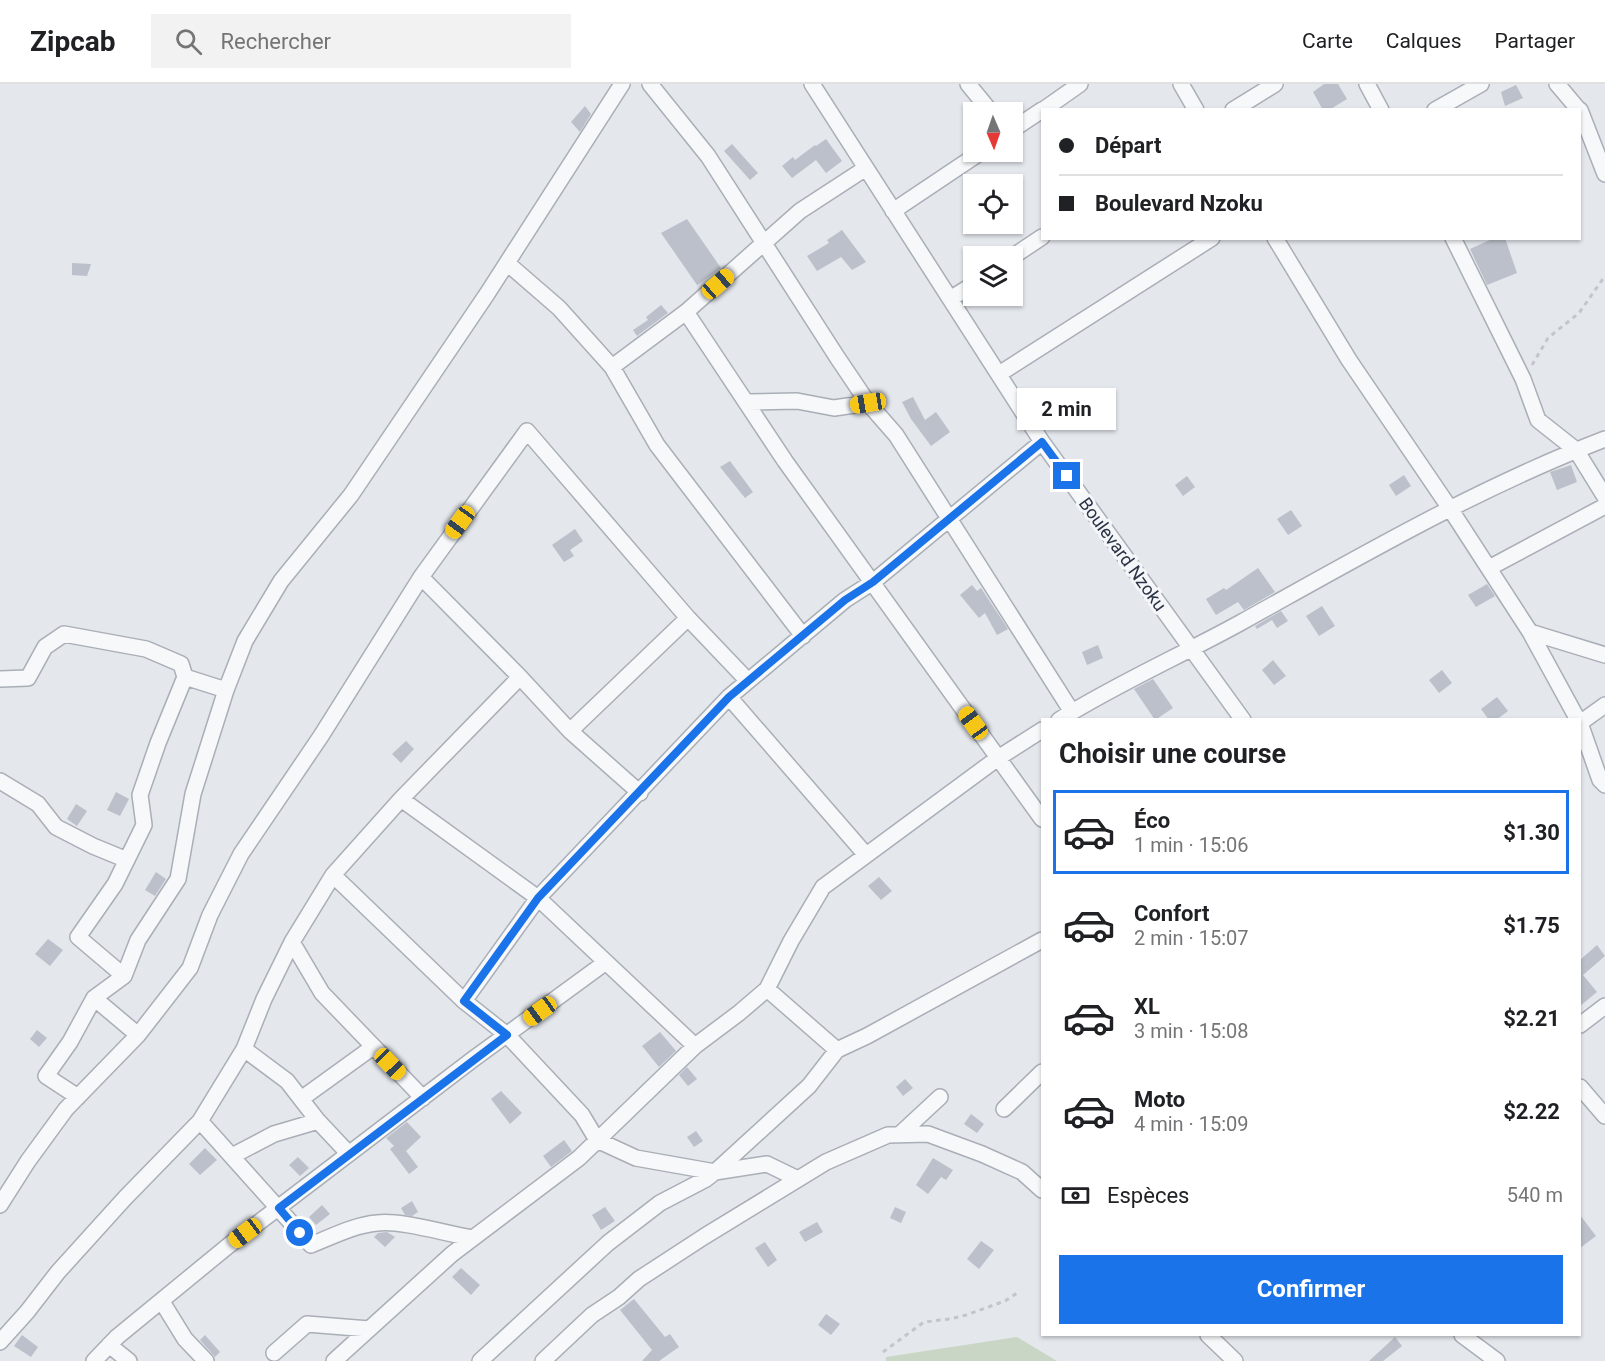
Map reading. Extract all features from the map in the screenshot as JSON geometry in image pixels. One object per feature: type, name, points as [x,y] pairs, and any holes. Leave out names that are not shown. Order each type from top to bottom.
[{"type":"street","points":[[78,1097],[46,1076],[70,1042],[94,998],[124,976],[138,940],[178,879],[193,794],[226,690],[245,641],[281,581],[351,495],[507,263],[622,84]]},
{"type":"street","points":[[650,84],[708,156],[837,357],[868,403],[896,435],[1072,712]]},
{"type":"street","name":"Boulevard Nzoku","points":[[812,84],[1042,442],[1242,718]]},
{"type":"street","points":[[968,84],[983,102]]},
{"type":"street","points":[[1046,108],[1080,84]]},
{"type":"street","points":[[1181,84],[1195,108]]},
{"type":"street","points":[[1236,108],[1275,84]]},
{"type":"street","points":[[1367,84],[1380,108]]},
{"type":"street","points":[[1439,108],[1481,84]]},
{"type":"street","points":[[1557,84],[1577,108]]},
{"type":"street","points":[[1023,123],[1041,111]]},
{"type":"street","points":[[1581,115],[1605,174]]},
{"type":"street","points":[[893,211],[966,162]]},
{"type":"street","points":[[612,367],[686,312],[800,211],[866,168]]},
{"type":"street","points":[[1023,250],[1041,238]]},
{"type":"street","points":[[999,374],[1209,240]]},
{"type":"street","points":[[1276,240],[1349,360],[1449,507],[1530,632],[1577,718]]},
{"type":"street","points":[[1454,240],[1523,380],[1538,420],[1576,450],[1605,497]]},
{"type":"street","points":[[507,263],[559,308],[612,367],[657,445],[803,636]]},
{"type":"street","points":[[950,299],[963,291]]},
{"type":"street","points":[[686,312],[785,461],[1041,818]]},
{"type":"street","points":[[747,402],[797,401],[834,408],[868,403]]},
{"type":"street","points":[[0,1205],[28,1161],[66,1109],[138,1035],[190,968],[210,915],[241,854],[321,736],[421,576],[527,431],[688,618],[748,681]]},
{"type":"street","points":[[1062,718],[1192,650],[1449,507],[1605,439]]},
{"type":"street","points":[[464,1001],[538,898],[729,697],[845,600],[873,582],[1042,442]]},
{"type":"street","points":[[1489,568],[1605,506]]},
{"type":"street","points":[[421,576],[570,731],[640,793]]},
{"type":"street","points":[[570,731],[688,618]]},
{"type":"street","points":[[1530,632],[1605,655]]},
{"type":"street","points":[[0,679],[28,678],[45,647],[64,634],[146,649],[181,664],[185,677],[158,742],[140,795],[144,825],[115,884],[78,937],[124,976]]},
{"type":"street","points":[[185,677],[226,690]]},
{"type":"street","points":[[0,1342],[117,1206],[200,1121],[244,1049],[264,999],[292,942],[333,875],[401,799],[520,677]]},
{"type":"street","points":[[729,697],[866,855]]},
{"type":"street","points":[[1581,721],[1605,705]]},
{"type":"street","points":[[1581,728],[1600,780],[1605,785]]},
{"type":"street","points":[[334,1361],[452,1254],[579,1158],[695,1046],[739,1014],[767,989],[791,941],[823,887],[998,758],[1041,731]]},
{"type":"street","points":[[0,781],[38,804],[56,827],[127,860]]},
{"type":"street","points":[[401,799],[538,898],[695,1046]]},
{"type":"street","points":[[333,875],[464,1001],[507,1035],[582,1115],[597,1140],[636,1158],[715,1172],[767,1164],[798,1179]]},
{"type":"street","points":[[292,942],[322,993],[423,1098]]},
{"type":"street","points":[[480,1361],[608,1243],[660,1203],[715,1172],[808,1086],[837,1050],[1039,947]]},
{"type":"street","points":[[94,1361],[109,1345],[160,1302],[279,1208],[606,962]]},
{"type":"street","points":[[767,989],[837,1050]]},
{"type":"street","points":[[94,998],[138,1035]]},
{"type":"street","points":[[1581,1025],[1605,1006]]},
{"type":"street","points":[[301,1100],[373,1047]]},
{"type":"street","points":[[244,1049],[287,1082],[318,1121],[349,1154]]},
{"type":"street","points":[[1004,1109],[1041,1073]]},
{"type":"street","points":[[1581,1088],[1605,1116]]},
{"type":"street","points":[[899,1135],[940,1097]]},
{"type":"street","points":[[200,1121],[310,1245],[346,1231],[377,1223],[420,1227],[473,1238]]},
{"type":"street","points":[[232,1156],[274,1134],[318,1121]]},
{"type":"street","points":[[543,1361],[592,1315],[705,1236],[826,1162],[888,1135],[928,1134],[1022,1172],[1041,1189]]},
{"type":"street","points":[[160,1302],[185,1339],[206,1361]]},
{"type":"street","points":[[274,1353],[307,1324],[369,1329]]},
{"type":"street","points":[[1209,1336],[1234,1361]]},
{"type":"street","points":[[1463,1336],[1497,1361]]},
{"type":"street","points":[[109,1345],[129,1361]]},
{"type":"path","points":[[1523,380],[1548,338],[1579,314],[1605,276]]},
{"type":"path","points":[[883,1352],[924,1322],[966,1315],[1005,1301],[1017,1293]]},
{"type":"green space","points":[[1017,1337],[1057,1361],[886,1361],[886,1357]]},
{"type":"building","points":[[1324,84],[1338,84],[1347,99],[1332,108],[1322,108],[1313,92]]},
{"type":"building","points":[[1516,85],[1523,98],[1505,106],[1501,92]]},
{"type":"building","points":[[585,106],[591,114],[580,132],[571,122]]},
{"type":"building","points":[[826,139],[842,161],[826,173],[816,160],[792,178],[782,166],[793,157],[795,160]]},
{"type":"building","points":[[732,144],[758,173],[750,180],[724,151]]},
{"type":"building","points":[[687,219],[721,268],[697,285],[661,233]]},
{"type":"building","points":[[842,230],[866,262],[852,270],[841,257],[817,271],[807,256],[829,243],[827,240]]},
{"type":"building","points":[[1490,240],[1506,240],[1517,273],[1487,285],[1470,249]]},
{"type":"building","points":[[72,263],[91,264],[87,276],[72,275]]},
{"type":"building","points":[[661,305],[668,313],[637,336],[633,330],[648,320],[646,317]]},
{"type":"building","points":[[913,397],[925,420],[936,412],[950,432],[931,446],[911,419],[902,402]]},
{"type":"building","points":[[1102,398],[1110,414],[1098,420],[1089,404]]},
{"type":"building","points":[[730,461],[753,492],[745,498],[720,467]]},
{"type":"building","points":[[1571,465],[1577,482],[1557,490],[1550,472]]},
{"type":"building","points":[[1404,475],[1411,486],[1396,496],[1389,485]]},
{"type":"building","points":[[1187,476],[1195,487],[1183,496],[1175,485]]},
{"type":"building","points":[[1291,510],[1302,526],[1288,535],[1277,519]]},
{"type":"building","points":[[575,529],[583,541],[570,550],[574,556],[564,562],[552,545]]},
{"type":"building","points":[[1258,568],[1275,592],[1244,610],[1238,602],[1216,615],[1206,599],[1224,588],[1226,590]]},
{"type":"building","points":[[1487,584],[1495,596],[1476,607],[1468,595]]},
{"type":"building","points":[[972,585],[977,591],[981,588],[1008,629],[997,635],[985,613],[979,618],[960,595]]},
{"type":"building","points":[[1322,606],[1335,626],[1319,636],[1306,616]]},
{"type":"building","points":[[1281,611],[1288,621],[1277,628],[1272,620],[1257,629],[1255,626]]},
{"type":"building","points":[[1098,645],[1103,658],[1087,665],[1082,652]]},
{"type":"building","points":[[1273,660],[1286,676],[1274,685],[1262,670]]},
{"type":"building","points":[[1442,670],[1452,683],[1439,693],[1429,680]]},
{"type":"building","points":[[1153,679],[1173,708],[1158,718],[1154,718],[1134,689]]},
{"type":"building","points":[[1497,697],[1508,711],[1499,718],[1488,718],[1481,709]]},
{"type":"building","points":[[406,741],[414,749],[401,763],[392,754]]},
{"type":"building","points":[[116,792],[129,799],[120,816],[107,810]]},
{"type":"building","points":[[76,804],[87,811],[77,826],[67,819]]},
{"type":"building","points":[[156,872],[166,879],[155,896],[145,890]]},
{"type":"building","points":[[879,877],[892,891],[881,900],[868,886]]},
{"type":"building","points":[[48,939],[63,950],[50,966],[35,954]]},
{"type":"building","points":[[1597,945],[1605,956],[1583,975],[1597,992],[1581,1005],[1581,959]]},
{"type":"building","points":[[37,1030],[47,1038],[39,1047],[30,1039]]},
{"type":"building","points":[[660,1032],[676,1051],[659,1067],[642,1046]]},
{"type":"building","points":[[687,1067],[697,1079],[688,1086],[679,1075]]},
{"type":"building","points":[[905,1079],[913,1088],[903,1096],[896,1087]]},
{"type":"building","points":[[501,1091],[522,1113],[510,1124],[491,1099]]},
{"type":"building","points":[[971,1114],[984,1124],[977,1133],[964,1124]]},
{"type":"building","points":[[407,1122],[421,1137],[406,1151],[418,1167],[409,1174],[390,1149],[394,1146],[386,1138]]},
{"type":"building","points":[[696,1131],[703,1141],[694,1147],[687,1137]]},
{"type":"building","points":[[564,1140],[572,1151],[551,1167],[543,1156]]},
{"type":"building","points":[[205,1148],[217,1160],[200,1175],[189,1164]]},
{"type":"building","points":[[298,1157],[309,1168],[300,1176],[289,1165]]},
{"type":"building","points":[[933,1158],[953,1170],[946,1180],[941,1177],[928,1194],[916,1185]]},
{"type":"building","points":[[412,1201],[418,1212],[412,1216],[405,1215],[401,1208]]},
{"type":"building","points":[[322,1205],[330,1214],[316,1225],[309,1217]]},
{"type":"building","points":[[605,1207],[615,1221],[601,1230],[592,1215]]},
{"type":"building","points":[[895,1207],[906,1212],[901,1223],[890,1218]]},
{"type":"building","points":[[1581,1216],[1596,1236],[1581,1247]]},
{"type":"building","points":[[817,1222],[823,1232],[805,1242],[799,1232]]},
{"type":"building","points":[[387,1232],[395,1237],[385,1247],[374,1237],[378,1233]]},
{"type":"building","points":[[981,1241],[994,1250],[979,1269],[967,1259]]},
{"type":"building","points":[[765,1242],[777,1260],[768,1267],[755,1248]]},
{"type":"building","points":[[461,1268],[480,1285],[471,1295],[452,1277]]},
{"type":"building","points":[[634,1299],[665,1337],[670,1334],[679,1347],[659,1361],[642,1361],[652,1350],[620,1310]]},
{"type":"building","points":[[826,1314],[840,1324],[831,1335],[818,1325]]},
{"type":"building","points":[[22,1335],[38,1347],[31,1357],[14,1346]]},
{"type":"building","points":[[205,1335],[220,1352],[215,1357],[200,1340]]},
{"type":"building","points":[[1395,1337],[1402,1346],[1383,1361],[1369,1361]]},
{"type":"route","points":[[300,1233],[279,1208],[507,1035],[464,1001],[538,898],[729,697],[845,600],[873,582],[1042,442],[1067,476]]}]
